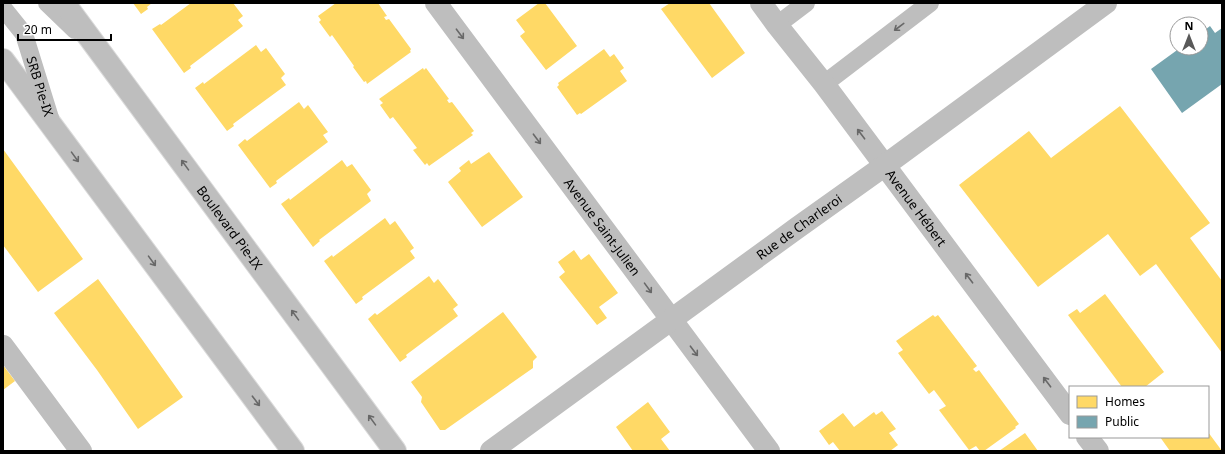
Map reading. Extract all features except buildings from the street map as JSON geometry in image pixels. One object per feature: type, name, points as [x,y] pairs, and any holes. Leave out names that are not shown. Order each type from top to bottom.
[{"type":"street","name":"Boulevard Pie-IX","points":[[64,3],[395,451]]},
{"type":"street","name":"Avenue Saint-Julien","points":[[436,3],[769,451]]},
{"type":"street","name":"Avenue Hébert","points":[[761,3],[824,84],[1069,413]]},
{"type":"street","name":"Rue de Charleroi","points":[[491,451],[1106,3]]},
{"type":"street","points":[[5,67],[52,125],[293,451]]},
{"type":"street","points":[[3,346],[81,451]]},
{"type":"street","points":[[1089,438],[1098,451]]},
{"type":"lane","points":[[47,3],[110,64]]},
{"type":"lane","points":[[777,25],[806,3]]},
{"type":"lane","points":[[824,84],[930,3]]},
{"type":"lane","name":"SRB Pie-IX","points":[[3,8],[24,34],[52,125]]}]
